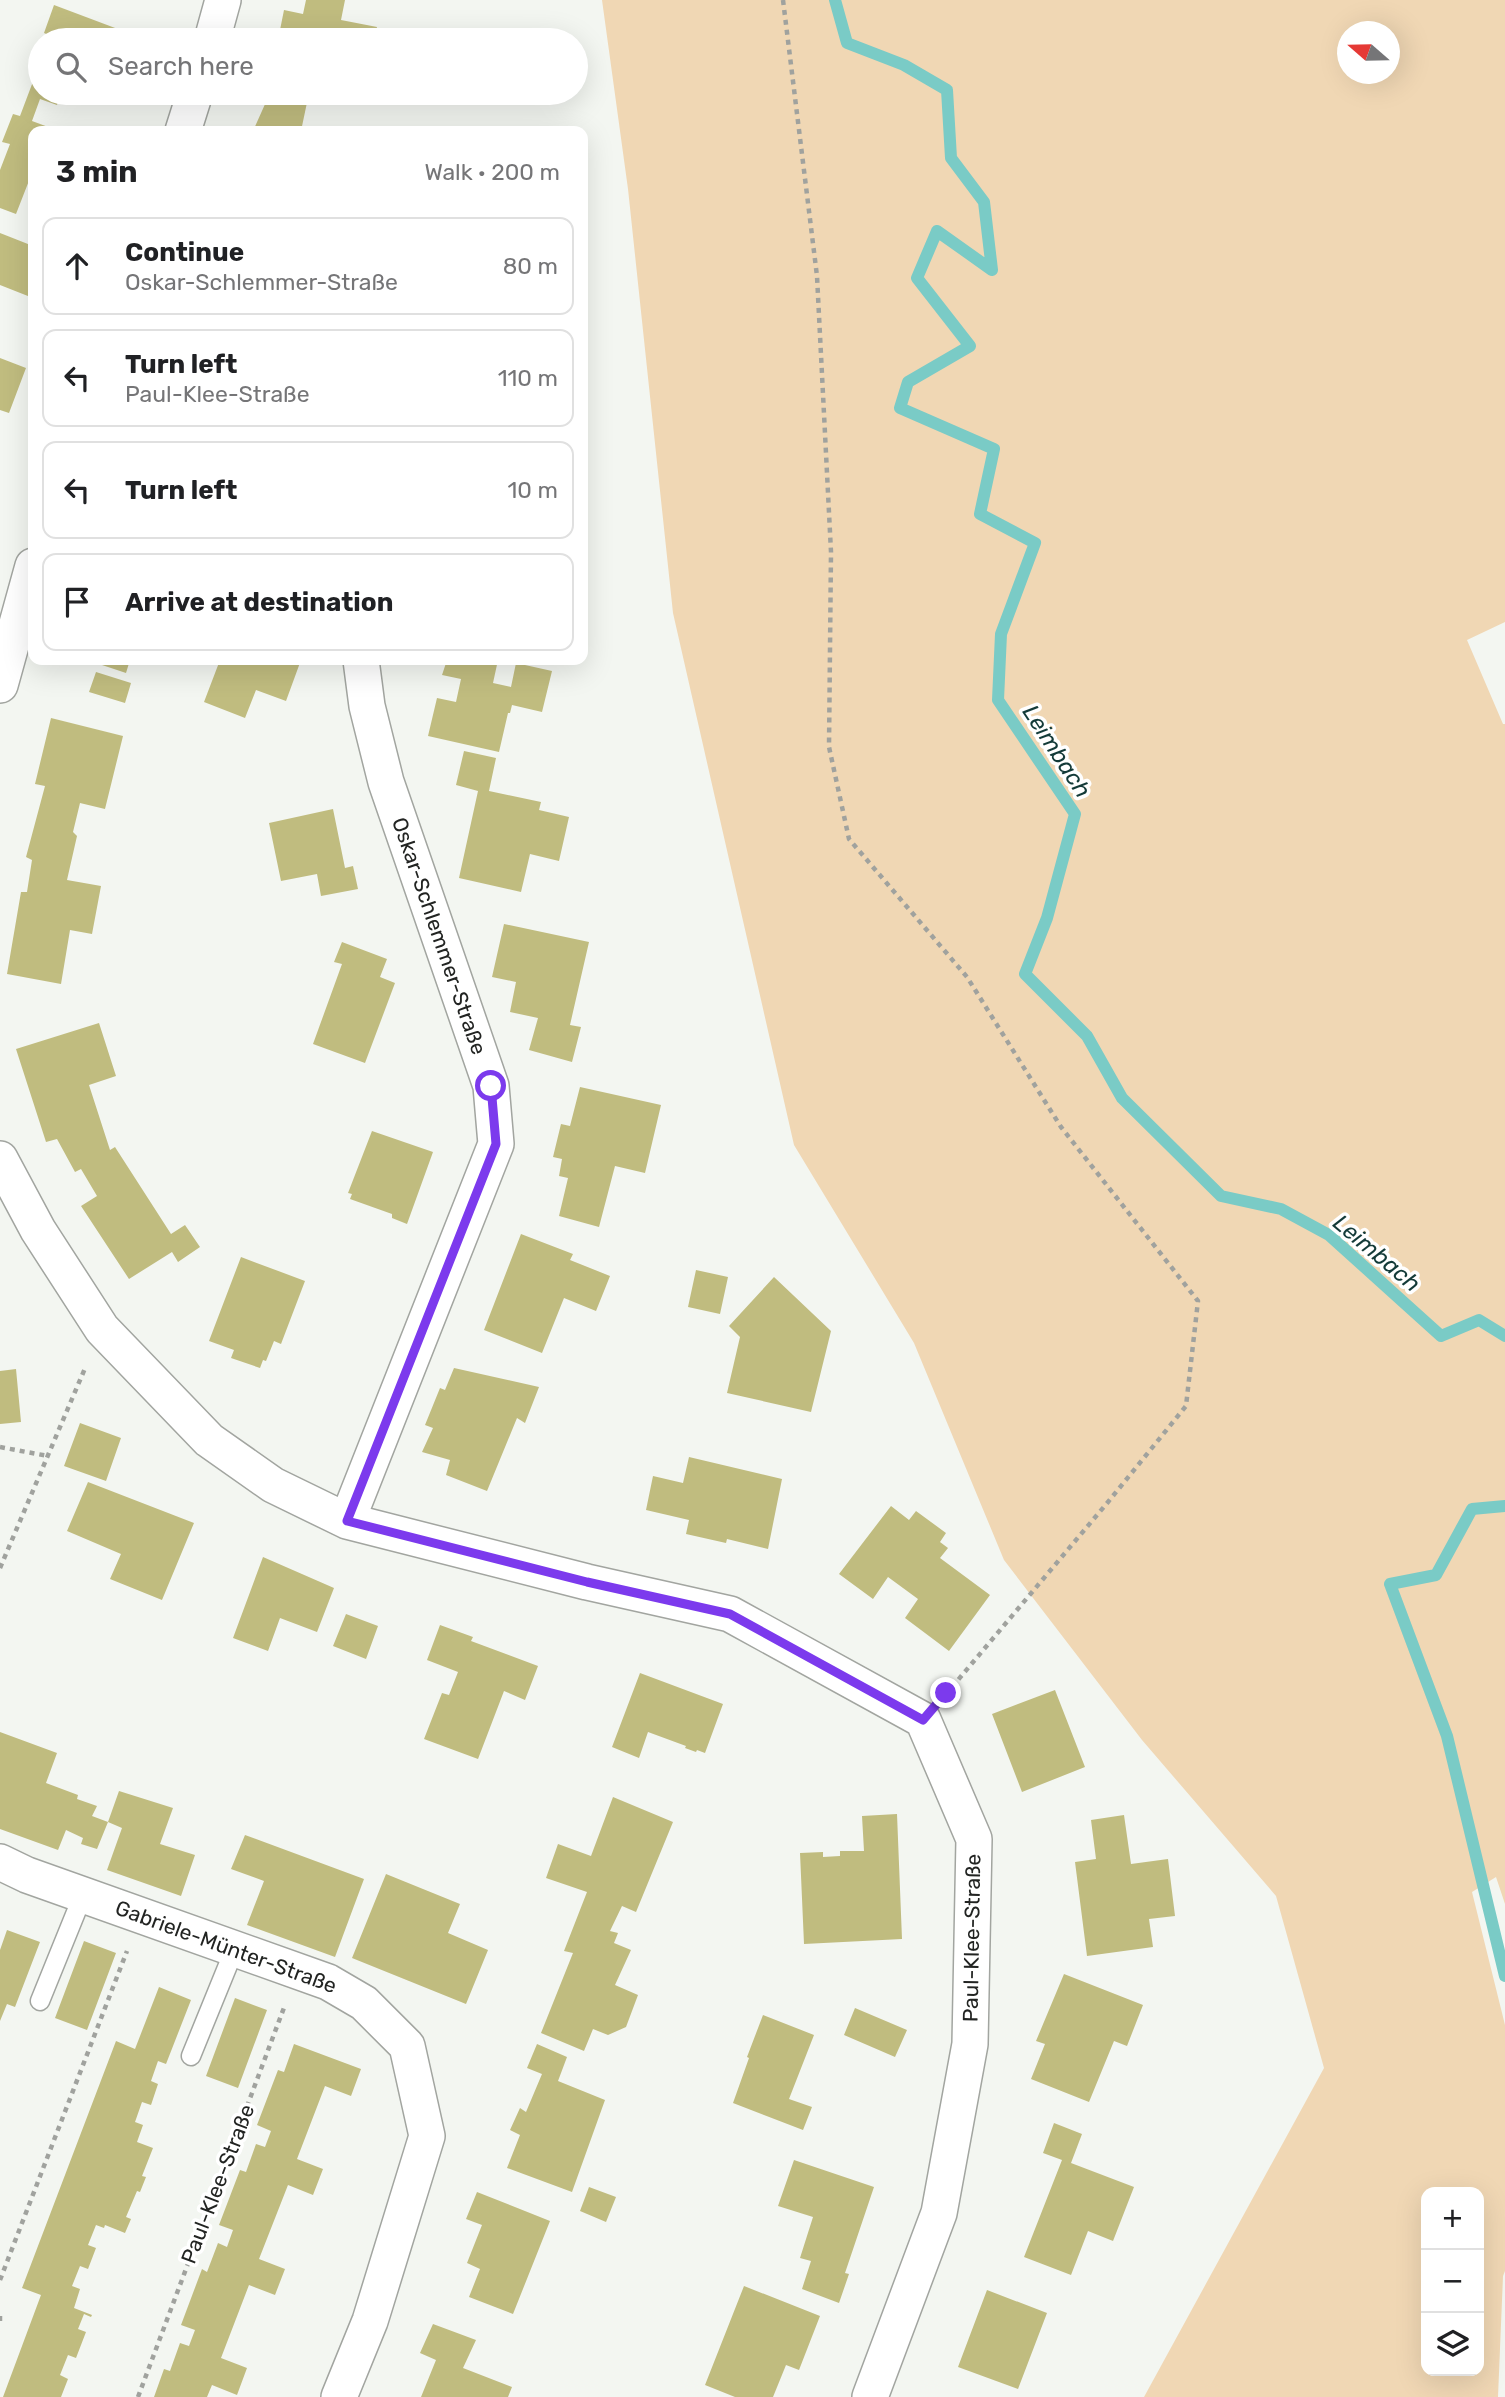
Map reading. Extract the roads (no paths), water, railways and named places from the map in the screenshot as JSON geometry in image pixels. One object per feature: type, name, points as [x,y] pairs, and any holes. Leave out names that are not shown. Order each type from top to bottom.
[{"type":"street","points":[[215,28],[223,0]]},
{"type":"street","points":[[185,126],[191,105]]},
{"type":"street","points":[[0,685],[28,584]]},
{"type":"street","name":"Oskar-Schlemmer-Straße","points":[[347,1521],[496,1144],[491,1086],[386,782],[367,706],[362,665]]},
{"type":"street","points":[[0,1160],[38,1230],[102,1329],[209,1440],[273,1485],[347,1521]]},
{"type":"street","name":"Paul-Klee-Straße","points":[[347,1521],[587,1582],[730,1614],[923,1720],[974,1839],[970,2044],[939,2213],[870,2397]]},
{"type":"street","name":"Gabriele-Münter-Straße","points":[[0,1862],[27,1875],[328,1982],[364,2003],[407,2046],[427,2136],[370,2321],[339,2397]]},
{"type":"lane","points":[[40,2001],[83,1895]]},
{"type":"lane","points":[[191,2056],[234,1948]]},
{"type":"waterway","name":"Leimbach","points":[[835,0],[847,43],[904,65],[947,90],[951,158],[984,202],[992,270],[937,231],[917,278],[970,346],[908,382],[900,408],[994,449],[980,514],[1035,543],[1001,634],[998,700],[1075,814],[1047,918],[1025,974],[1087,1036],[1122,1098],[1221,1196],[1281,1209],[1329,1235],[1441,1336],[1479,1320],[1505,1336]]},
{"type":"waterway","name":"Leimbach","points":[[1505,1506],[1472,1509],[1436,1575],[1390,1584],[1447,1736],[1505,1976]]}]
